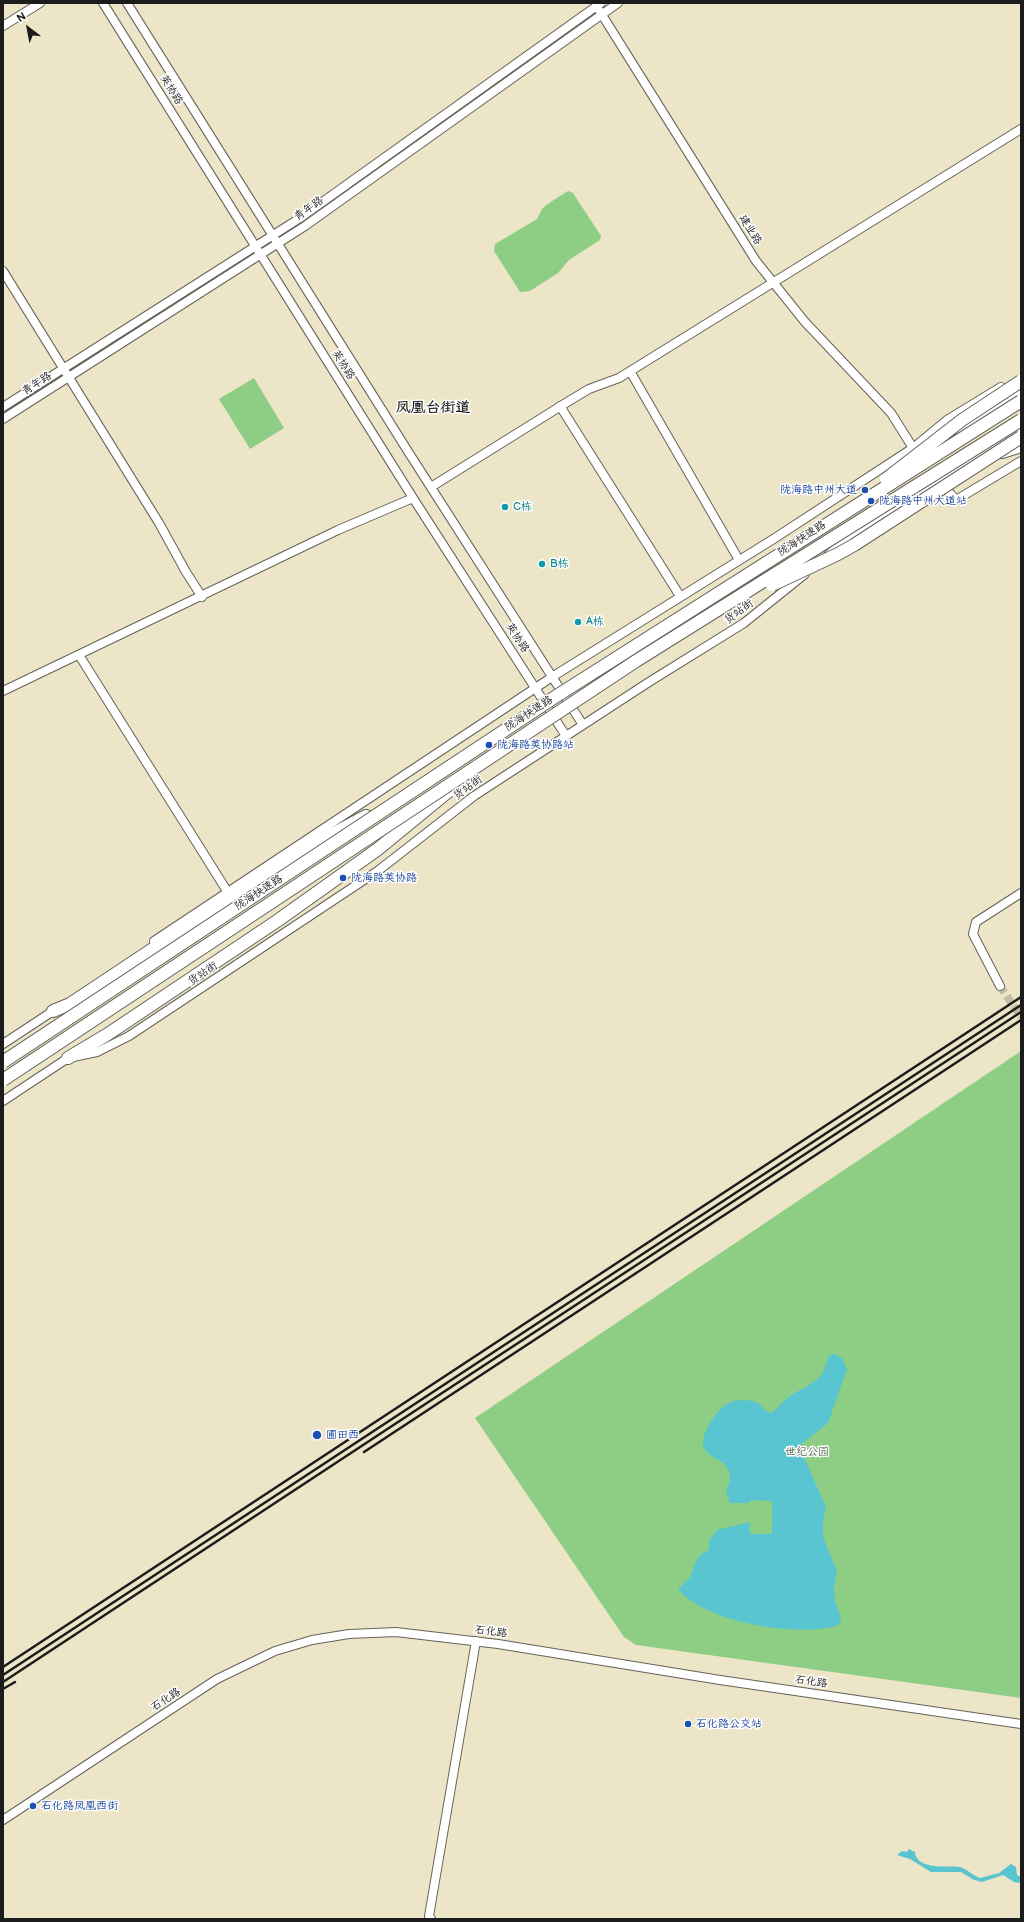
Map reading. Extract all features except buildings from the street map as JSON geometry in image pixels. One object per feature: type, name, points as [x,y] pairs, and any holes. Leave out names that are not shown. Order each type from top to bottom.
[{"type":"highway","points":[[844,513],[962,420],[1021,381]]},
{"type":"highway","name":"陇海快速路","points":[[3,1062],[558,695],[1021,401]]},
{"type":"highway","name":"陇海快速路","points":[[3,1080],[636,662],[1021,420]]},
{"type":"highway","points":[[724,607],[838,554],[1021,437]]},
{"type":"highway","points":[[991,456],[1021,446]]},
{"type":"highway","points":[[68,1058],[108,1034],[277,921],[378,849],[488,759]]},
{"type":"highway","points":[[53,1010],[70,1004],[297,853],[419,787]]},
{"type":"street","points":[[3,26],[40,3]]},
{"type":"street","name":"英协路","points":[[103,3],[413,498],[566,736]]},
{"type":"street","name":"英协路","points":[[127,3],[277,244],[583,725]]},
{"type":"street","name":"青年路","points":[[3,419],[319,216],[618,3]]},
{"type":"street","name":"青年路","points":[[3,408],[313,209],[598,4]]},
{"type":"street","name":"建业路","points":[[598,4],[602,14],[756,261],[805,322],[891,413],[913,448]]},
{"type":"street","points":[[431,487],[589,389],[619,378],[630,372],[1021,129]]},
{"type":"street","points":[[3,271],[158,521],[186,572],[202,597]]},
{"type":"street","points":[[630,372],[739,560]]},
{"type":"street","points":[[3,1044],[227,891],[535,688],[739,560],[913,448],[947,420],[1021,376]]},
{"type":"street","points":[[913,448],[965,426],[1021,390]]},
{"type":"street","points":[[560,406],[680,596]]},
{"type":"street","name":"货站街","points":[[3,1101],[68,1058],[97,1052],[129,1036],[379,870],[474,796],[583,725],[744,624],[848,538],[1021,430]]},
{"type":"street","points":[[939,481],[956,500],[1021,461]]},
{"type":"street","points":[[3,691],[202,597],[338,530],[413,498]]},
{"type":"street","points":[[79,655],[227,891]]},
{"type":"street","points":[[1000,986],[977,944],[973,930],[976,922],[1021,893]]},
{"type":"street","name":"石化路","points":[[3,1820],[217,1679],[275,1651],[312,1640],[349,1634],[396,1632],[476,1641],[734,1682],[1021,1724]]},
{"type":"street","points":[[431,1919],[430,1916],[476,1641]]},
{"type":"green space","points":[[568,191],[573,193],[601,236],[600,240],[569,260],[558,273],[530,291],[520,292],[494,251],[495,244],[537,219],[542,209],[546,205]]},
{"type":"green space","points":[[254,378],[284,428],[250,449],[219,399]]},
{"type":"green space","name":"世纪公园","points":[[1021,1051],[1021,1698],[636,1645],[624,1637],[475,1418]]},
{"type":"water","points":[[834,1354],[842,1358],[847,1369],[828,1423],[799,1446],[826,1507],[823,1533],[826,1545],[837,1571],[834,1588],[835,1601],[841,1618],[840,1623],[838,1625],[826,1628],[801,1630],[782,1629],[743,1622],[705,1609],[690,1600],[678,1589],[690,1577],[698,1558],[709,1550],[709,1541],[717,1530],[750,1522],[750,1534],[772,1534],[772,1501],[750,1500],[750,1503],[730,1503],[726,1492],[730,1480],[727,1468],[724,1464],[710,1455],[703,1446],[703,1440],[711,1421],[721,1409],[737,1400],[756,1402],[771,1413],[790,1396],[810,1385],[817,1379],[823,1373],[828,1357]]},
{"type":"water","points":[[909,1849],[915,1852],[917,1858],[921,1862],[927,1865],[960,1867],[980,1878],[999,1873],[1011,1864],[1016,1867],[1017,1875],[1021,1877],[1021,1883],[1014,1882],[1003,1875],[982,1882],[974,1880],[961,1872],[931,1872],[910,1859],[897,1855],[902,1851],[907,1852]]},
{"type":"tunnel","points":[[1000,986],[1021,1017]]},
{"type":"railway","points":[[3,1667],[1021,997]]},
{"type":"railway","points":[[3,1675],[1021,1005]]},
{"type":"railway","points":[[3,1682],[1021,1012]]},
{"type":"railway","points":[[364,1452],[1021,1020]]},
{"type":"railway","points":[[3,1689],[15,1682]]},
{"type":"place","name":"陇海路中州大道","points":[[865,490]]},
{"type":"place","name":"陇海路中州大道站","points":[[871,501]]},
{"type":"place","name":"C栋","points":[[505,507]]},
{"type":"place","name":"B栋","points":[[542,564]]},
{"type":"place","name":"A栋","points":[[578,622]]},
{"type":"place","name":"陇海路英协路站","points":[[489,745]]},
{"type":"place","name":"陇海路英协路","points":[[343,878]]},
{"type":"place","name":"圃田西","points":[[317,1435]]},
{"type":"place","name":"石化路公交站","points":[[688,1724]]},
{"type":"place","name":"石化路凤凰西街","points":[[33,1806]]},
{"type":"district","name":"凤凰台街道","points":[[433,408]]}]
